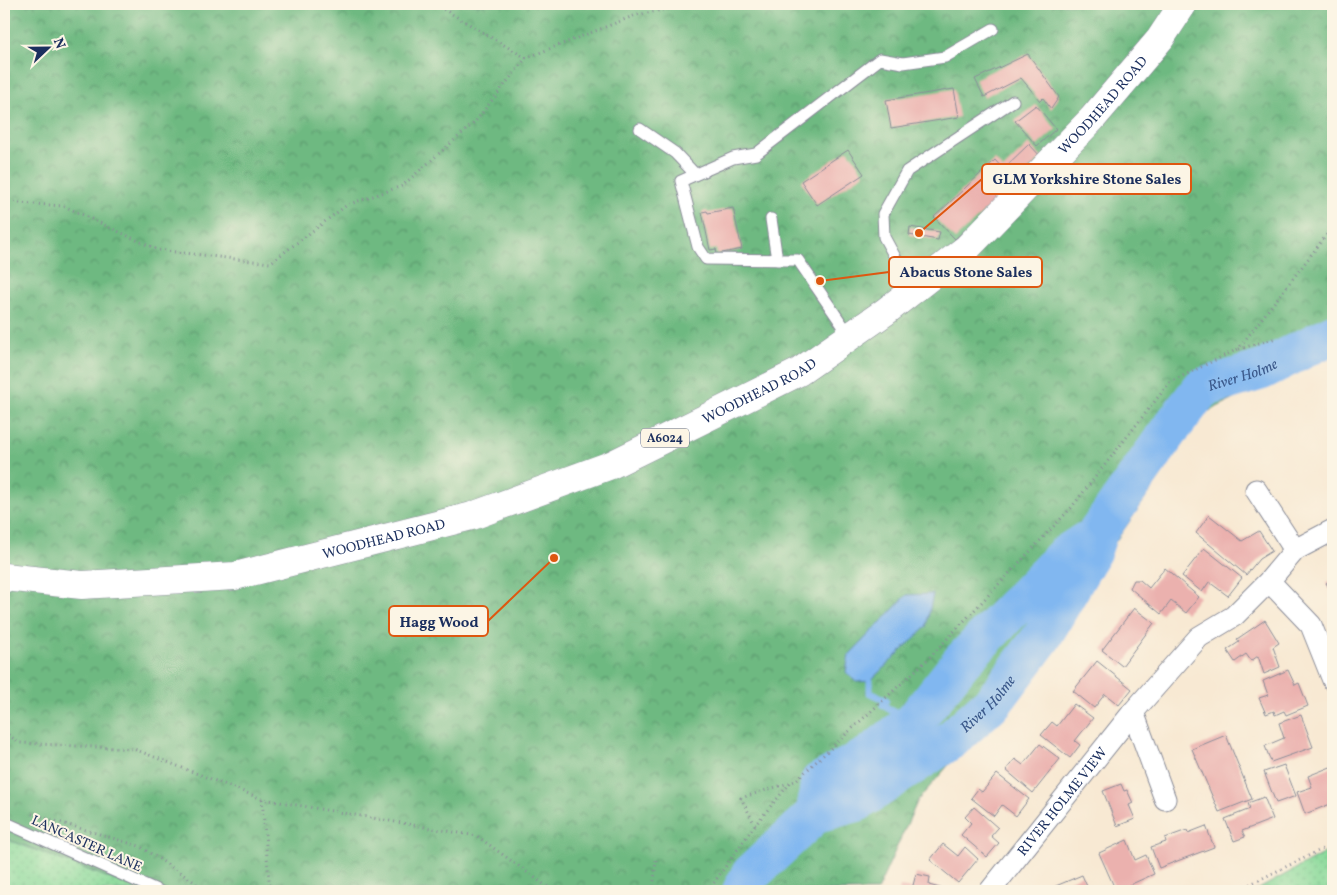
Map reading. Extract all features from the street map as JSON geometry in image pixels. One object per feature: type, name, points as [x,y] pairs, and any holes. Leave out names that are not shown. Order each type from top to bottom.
[{"type":"main road","name":"WOODHEAD ROAD","points":[[4,577],[82,585],[235,576],[472,516],[611,465],[799,372],[885,312],[967,248],[1092,118],[1160,39],[1183,4]]},
{"type":"street","points":[[1256,490],[1295,550]]},
{"type":"street","name":"RIVER HOLME VIEW","points":[[990,891],[1133,712],[1199,637],[1234,616],[1269,581],[1295,550],[1333,530]]},
{"type":"street","points":[[1269,581],[1311,625],[1333,680]]},
{"type":"street","points":[[1133,712],[1165,798]]},
{"type":"lane","points":[[850,336],[798,260],[706,259],[698,247],[681,181],[733,158],[756,154],[880,59],[903,63],[945,57],[993,29]]},
{"type":"lane","points":[[913,290],[884,237],[884,214],[907,171],[1013,101]]},
{"type":"lane","points":[[640,129],[674,153],[695,174]]},
{"type":"lane","points":[[770,219],[777,260]]},
{"type":"lane","name":"LANCASTER LANE","points":[[4,822],[159,891]]},
{"type":"path","points":[[245,4],[253,4]]},
{"type":"path","points":[[435,4],[526,58]]},
{"type":"path","points":[[4,202],[64,206],[158,250],[270,263],[347,204],[402,186],[474,123],[526,58],[636,15],[697,4]]},
{"type":"path","points":[[1238,349],[1333,229]]},
{"type":"path","points":[[755,824],[741,798],[795,781],[927,660],[1070,508],[1170,382],[1238,349],[1276,338]]},
{"type":"path","points":[[4,732],[20,743],[134,749],[262,799],[477,836],[553,891]]},
{"type":"path","points":[[708,891],[755,824],[791,782]]},
{"type":"path","points":[[262,799],[270,891]]},
{"type":"path","points":[[29,813],[139,846],[193,881],[204,891]]},
{"type":"path","points":[[1236,891],[1333,844]]},
{"type":"path","points":[[653,891],[656,860]]},
{"type":"green space","points":[[4,4],[1333,4],[1333,350],[1205,413],[1003,703],[918,800],[877,891],[143,891],[4,838]]},
{"type":"green space","points":[[4,838],[134,887],[135,891],[4,891]]},
{"type":"green space","points":[[1333,849],[1333,891],[1255,891],[1330,850]]},
{"type":"water","points":[[933,594],[926,627],[870,681],[856,682],[846,672],[849,655],[907,595]]},
{"type":"building","points":[[1028,54],[1059,97],[1051,109],[1043,98],[1040,101],[1021,78],[984,97],[975,79]]},
{"type":"building","points":[[954,89],[959,117],[891,128],[886,100]]},
{"type":"building","points":[[1036,105],[1056,129],[1037,146],[1015,121]]},
{"type":"building","points":[[1029,144],[1042,158],[955,239],[934,217],[995,160],[1003,169]]},
{"type":"building","points":[[848,150],[864,174],[817,205],[801,181]]},
{"type":"building","points":[[733,208],[742,249],[717,254],[716,249],[710,250],[702,212],[707,211],[708,213]]},
{"type":"building","points":[[910,227],[940,232],[938,240],[909,235]]},
{"type":"building","points":[[1209,515],[1242,541],[1259,531],[1272,551],[1259,559],[1246,575],[1196,533]]},
{"type":"building","points":[[1204,548],[1242,578],[1228,596],[1209,582],[1202,592],[1182,576]]},
{"type":"building","points":[[1165,568],[1199,597],[1186,613],[1171,601],[1161,614],[1130,588],[1134,580],[1140,580],[1149,588]]},
{"type":"building","points":[[1333,579],[1333,594],[1326,583]]},
{"type":"building","points":[[1134,608],[1154,623],[1122,666],[1102,650]]},
{"type":"building","points":[[1265,620],[1279,643],[1273,647],[1280,667],[1264,674],[1258,656],[1251,661],[1246,654],[1235,662],[1227,650],[1239,642],[1237,639]]},
{"type":"building","points":[[1097,661],[1132,689],[1119,705],[1105,694],[1094,708],[1073,691]]},
{"type":"building","points":[[1288,670],[1295,685],[1299,683],[1308,706],[1286,715],[1284,711],[1275,715],[1274,711],[1266,714],[1259,698],[1268,695],[1263,681]]},
{"type":"building","points":[[1074,704],[1093,718],[1075,741],[1080,745],[1070,758],[1041,735],[1052,722],[1057,726]]},
{"type":"building","points":[[1301,715],[1313,747],[1271,762],[1265,746],[1284,738],[1279,723]]},
{"type":"building","points":[[1226,735],[1252,799],[1219,812],[1192,749]]},
{"type":"building","points":[[1040,744],[1060,759],[1033,793],[1006,770],[1015,759],[1023,765]]},
{"type":"building","points":[[1284,765],[1296,796],[1276,803],[1264,772]]},
{"type":"building","points":[[1333,766],[1333,803],[1305,814],[1297,792],[1312,787],[1308,776]]},
{"type":"building","points":[[997,774],[1029,799],[1016,816],[1002,805],[994,816],[971,798],[978,789],[982,792]]},
{"type":"building","points":[[1121,784],[1124,791],[1127,790],[1133,803],[1129,805],[1135,819],[1117,826],[1103,791]]},
{"type":"building","points":[[1264,797],[1273,819],[1242,831],[1245,837],[1234,841],[1225,819],[1250,809],[1248,803]]},
{"type":"building","points":[[974,807],[998,828],[991,836],[999,843],[987,857],[961,835],[971,823],[965,817]]},
{"type":"building","points":[[1206,826],[1214,847],[1159,868],[1151,847],[1166,842],[1165,838],[1187,830],[1188,833]]},
{"type":"building","points":[[1127,840],[1135,860],[1146,855],[1154,874],[1116,891],[1099,853]]},
{"type":"building","points":[[943,844],[958,856],[965,847],[978,859],[958,883],[930,860]]},
{"type":"building","points":[[916,874],[930,877],[929,885],[950,891],[899,891],[900,887],[912,889]]},
{"type":"building","points":[[1082,875],[1089,891],[1053,891],[1051,888]]},
{"type":"waterway","name":"River Holme","points":[[742,891],[751,874],[816,813],[857,802],[952,739],[994,701],[1042,637],[1092,550],[1098,532],[1202,388],[1262,370],[1333,334]]},
{"type":"waterway","name":"River Holme","points":[[816,813],[820,782],[869,756],[916,719],[962,661],[1065,555],[1085,542]]},
{"type":"waterway","points":[[870,681],[870,693],[886,700],[883,705],[911,723]]},
{"type":"place","name":"GLM Yorkshire Stone Sales","points":[[919,233]]},
{"type":"place","name":"Abacus Stone Sales","points":[[820,281]]},
{"type":"place","name":"Hagg Wood","points":[[554,558]]}]
